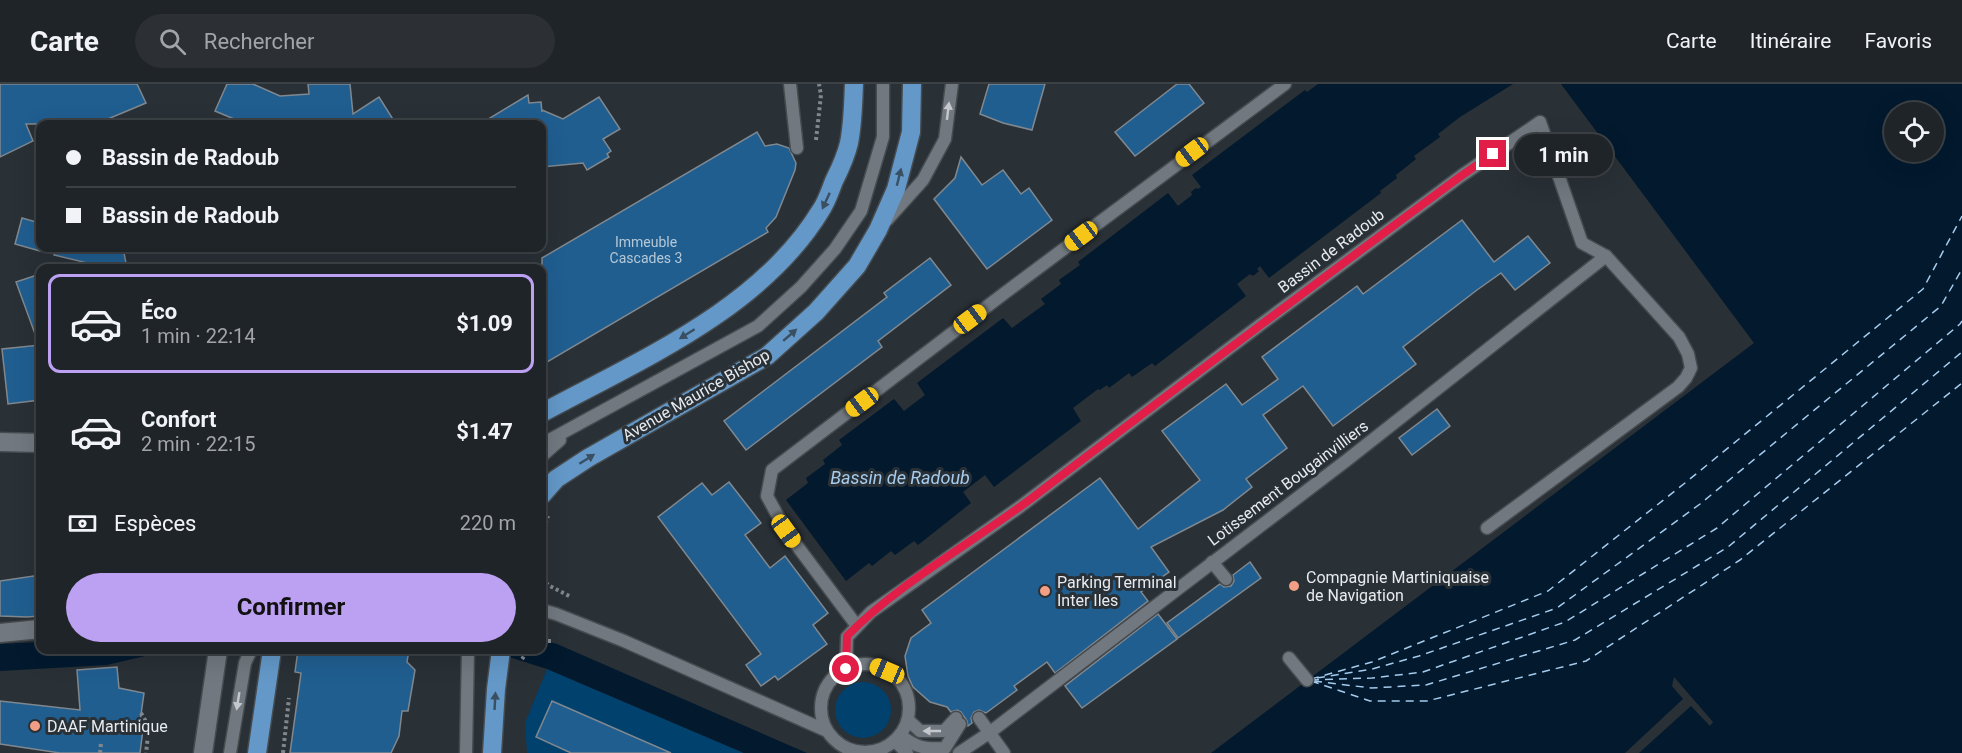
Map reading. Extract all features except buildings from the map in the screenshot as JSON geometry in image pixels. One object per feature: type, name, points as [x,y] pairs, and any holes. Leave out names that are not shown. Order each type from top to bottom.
[{"type":"main road","points":[[546,411],[684,336],[753,288],[794,248],[822,209],[849,144],[854,84]]},
{"type":"main road","name":"Avenue Maurice Bishop","points":[[546,490],[556,478],[588,458],[767,356],[823,305],[857,266],[878,230],[896,189],[911,132],[912,84]]},
{"type":"main road","points":[[0,442],[36,443]]},
{"type":"main road","points":[[0,633],[36,630]]},
{"type":"main road","points":[[203,753],[217,654]]},
{"type":"main road","points":[[257,753],[271,654]]},
{"type":"main road","points":[[492,753],[500,654]]},
{"type":"lane","points":[[790,84],[798,148]]},
{"type":"lane","points":[[546,442],[758,327],[836,249],[861,211],[873,175],[883,137],[883,84]]},
{"type":"lane","points":[[878,230],[924,180],[945,139],[952,84]]},
{"type":"lane","points":[[856,626],[786,531],[767,496],[772,470],[1285,84]]},
{"type":"lane","name":"Bassin de Radoub","points":[[846,669],[847,636],[871,612],[1021,506],[1451,183],[1540,122],[1582,243],[1606,256]]},
{"type":"lane","points":[[1487,528],[1677,387],[1686,378],[1691,368],[1688,354],[1678,337],[1606,256]]},
{"type":"lane","name":"Lotissement Bougainvilliers","points":[[958,753],[988,733],[1356,453],[1606,256]]},
{"type":"lane","points":[[546,452],[557,442],[596,416]]},
{"type":"lane","points":[[1212,562],[1226,579]]},
{"type":"lane","points":[[546,611],[624,641],[827,731]]},
{"type":"lane","points":[[230,753],[242,675],[249,654]]},
{"type":"lane","points":[[466,753],[468,654]]},
{"type":"lane","points":[[1289,658],[1307,680]]},
{"type":"lane","points":[[860,664],[874,665],[898,679],[906,692],[909,706],[908,720],[897,738],[883,749],[870,753],[845,748],[827,731],[822,717],[821,702],[825,688],[834,677],[846,669],[860,664]]},
{"type":"lane","points":[[979,718],[1004,753]]},
{"type":"lane","points":[[897,738],[926,749],[945,748],[958,721],[944,731],[920,731],[908,720]]},
{"type":"lane","points":[[897,738],[907,753]]},
{"type":"path","points":[[814,144],[818,133],[819,84]]},
{"type":"path","points":[[546,583],[574,599]]},
{"type":"path","points":[[546,641],[552,641]]},
{"type":"path","points":[[141,713],[149,727],[146,753]]},
{"type":"path","points":[[100,753],[101,744]]},
{"type":"shaded area","points":[[547,669],[744,753],[527,753],[525,723]]},
{"type":"shaded area","points":[[858,682],[868,682],[883,690],[889,699],[891,710],[889,721],[883,730],[868,738],[858,738],[847,733],[840,726],[835,715],[835,705],[840,694],[847,687]]},
{"type":"water","name":"Bassin de Radoub","points":[[1318,84],[1513,84],[1460,117],[1438,134],[1440,137],[1414,156],[1416,159],[1396,175],[1397,178],[1380,191],[1381,193],[1269,278],[1260,266],[1257,269],[1259,271],[1253,276],[1250,274],[1237,284],[1246,296],[1155,366],[1152,363],[1132,377],[1129,373],[1109,388],[1107,385],[1098,389],[1073,408],[1081,421],[994,487],[985,475],[963,492],[971,503],[918,545],[914,541],[895,555],[891,551],[872,566],[869,563],[846,581],[786,500],[808,483],[806,478],[825,464],[823,460],[842,445],[839,440],[894,399],[904,411],[925,395],[917,383],[1003,318],[1012,328],[1045,304],[1041,299],[1061,284],[1059,280],[1080,265],[1078,262],[1168,193],[1178,206],[1192,195],[1191,192],[1201,187],[1192,175],[1305,90],[1307,92]]},
{"type":"water","points":[[1561,84],[1962,84],[1962,753],[1211,753],[1754,343]]},
{"type":"water","points":[[546,641],[557,644],[807,753],[744,753],[547,669],[499,654],[546,654]]},
{"type":"water","points":[[36,642],[36,654],[154,654],[107,665],[0,671],[0,644]]},
{"type":"pier","points":[[1674,677],[1713,722],[1710,726],[1691,706],[1639,753],[1625,753],[1683,699],[1672,686]]},
{"type":"ferry route","points":[[1311,679],[1372,662],[1548,591],[1685,483],[1923,289],[1962,216]]},
{"type":"ferry route","points":[[1317,678],[1372,669],[1419,656],[1557,608],[1700,504],[1941,306],[1962,269]]},
{"type":"ferry route","points":[[1311,680],[1372,678],[1423,672],[1565,622],[1717,528],[1962,321]]},
{"type":"ferry route","points":[[1314,681],[1371,688],[1426,685],[1575,640],[1728,547],[1962,352]]},
{"type":"ferry route","points":[[1311,681],[1370,701],[1427,701],[1586,661],[1740,560],[1962,383]]},
{"type":"place","name":"Compagnie Martiniquaise de Navigation","points":[[1294,586]]},
{"type":"place","name":"Parking Terminal Inter Iles","points":[[1045,591]]},
{"type":"place","name":"DAAF Martinique","points":[[35,726]]},
{"type":"route","points":[[846,669],[847,636],[871,612],[1021,506],[1260,325],[1493,154]]}]
